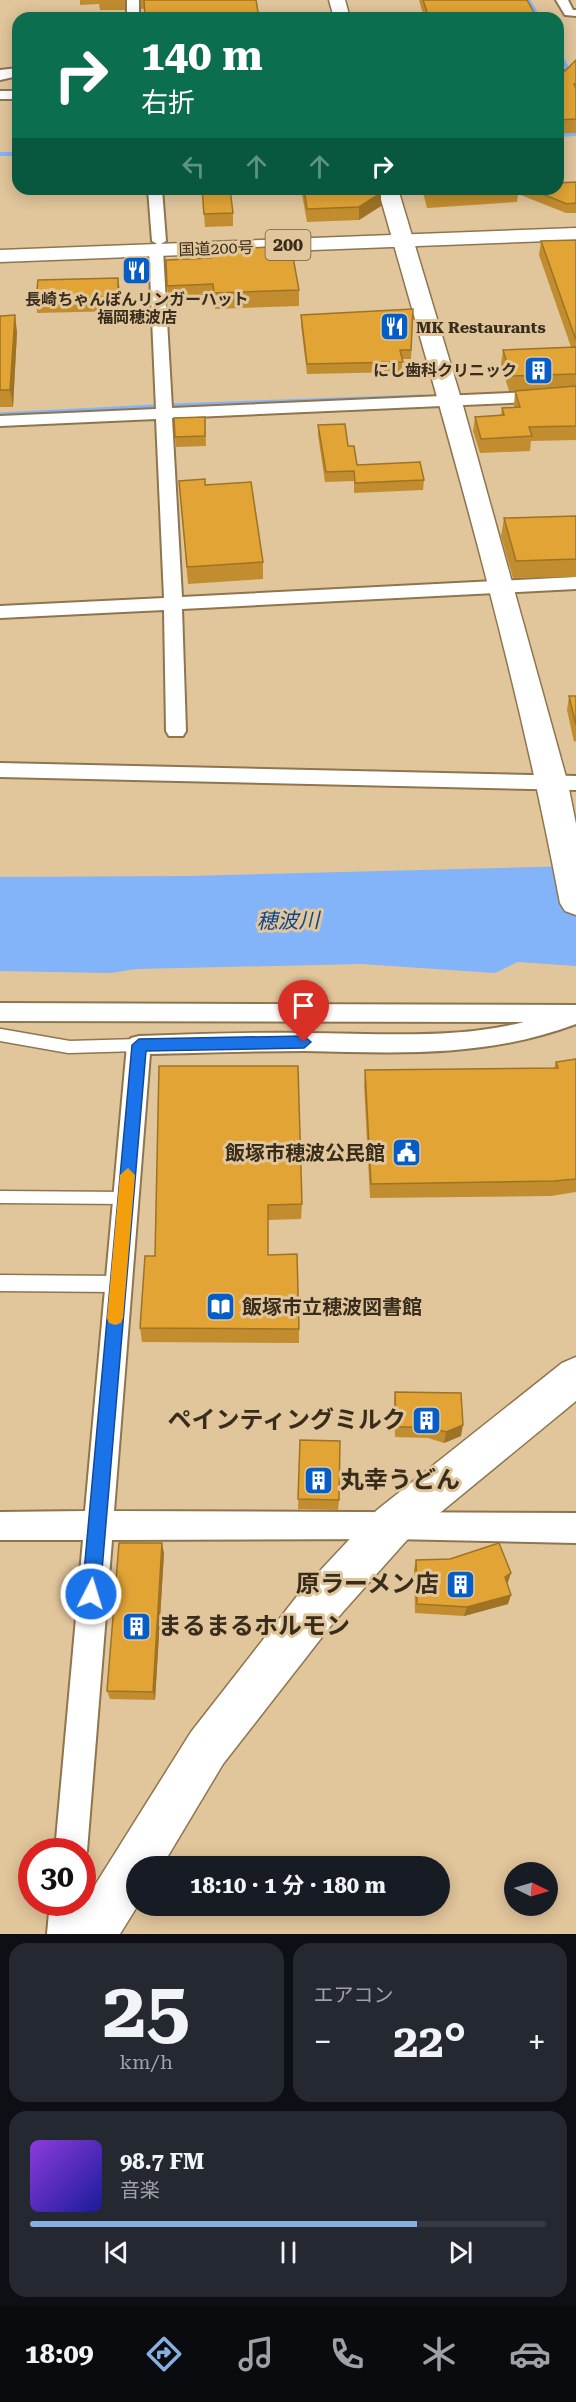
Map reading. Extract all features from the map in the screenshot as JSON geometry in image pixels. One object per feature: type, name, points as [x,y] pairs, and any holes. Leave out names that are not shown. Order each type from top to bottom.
[{"type":"main road","points":[[390,195],[450,402],[500,587],[565,783],[576,903]]},
{"type":"main road","name":"国道200号","points":[[0,256],[157,246],[576,226]]},
{"type":"main road","name":"国道200号","points":[[401,236],[576,234]]},
{"type":"main road","name":"国道200号","points":[[0,247],[157,246]]},
{"type":"main road","points":[[92,1934],[207,1748],[317,1607],[392,1525],[576,1376]]},
{"type":"street","points":[[562,0],[569,13],[576,13]]},
{"type":"street","points":[[155,195],[176,731]]},
{"type":"street","points":[[0,421],[576,395]]},
{"type":"street","points":[[0,612],[576,583]]},
{"type":"street","points":[[0,770],[565,783]]},
{"type":"street","points":[[0,1012],[576,1014]]},
{"type":"street","points":[[72,1838],[139,1045],[292,1042],[470,1044],[521,1034],[576,1014]]},
{"type":"street","points":[[0,1526],[392,1525],[576,1528]]},
{"type":"street","points":[[64,1934],[66,1916]]},
{"type":"lane","points":[[0,1035],[69,1047],[139,1045]]},
{"type":"lane","points":[[0,1197],[126,1198]]},
{"type":"lane","points":[[0,1283],[118,1284]]},
{"type":"water","name":"穂波川","points":[[576,866],[576,966],[518,962],[495,973],[362,964],[136,969],[111,973],[0,971],[0,877],[190,876]]},
{"type":"building","points":[[144,0],[256,0],[258,12],[145,12]]},
{"type":"building","points":[[423,0],[527,0],[534,12],[427,12]]},
{"type":"building","points":[[576,60],[576,84],[574,84],[576,119],[564,120],[564,69],[565,71]]},
{"type":"building","points":[[576,182],[576,203],[567,204],[545,195],[564,195],[564,183]]},
{"type":"building","points":[[202,195],[231,195],[233,213],[204,214]]},
{"type":"building","points":[[305,195],[378,195],[359,207],[307,209]]},
{"type":"building","points":[[576,240],[576,340],[541,241]]},
{"type":"building","points":[[291,246],[299,290],[214,293],[213,284],[167,286],[166,260],[211,258],[210,250]]},
{"type":"building","points":[[118,278],[118,297],[36,299],[38,280]]},
{"type":"building","points":[[413,309],[411,350],[400,350],[403,362],[307,364],[301,315]]},
{"type":"building","points":[[15,315],[10,390],[0,390],[0,316]]},
{"type":"building","points":[[576,347],[576,374],[511,376],[503,350]]},
{"type":"building","points":[[576,386],[576,426],[529,427],[532,436],[481,439],[475,417],[504,415],[502,408],[520,407],[515,391]]},
{"type":"building","points":[[205,417],[205,436],[175,437],[174,418]]},
{"type":"building","points":[[345,424],[348,446],[354,446],[357,465],[420,462],[424,480],[355,483],[354,471],[326,472],[318,425]]},
{"type":"building","points":[[205,479],[205,485],[251,482],[263,562],[187,567],[179,481]]},
{"type":"building","points":[[576,516],[576,559],[516,561],[504,518]]},
{"type":"building","points":[[569,696],[576,696],[576,725]]},
{"type":"building","name":"飯塚市穂波公民館","points":[[576,1059],[576,1179],[371,1184],[365,1070],[558,1068],[556,1062]]},
{"type":"building","points":[[159,1066],[298,1066],[302,1204],[268,1205],[268,1255],[297,1254],[299,1329],[140,1328],[145,1256],[155,1256]]},
{"type":"building","name":"ペインティングミルク","points":[[395,1392],[461,1393],[463,1425],[446,1432],[429,1427],[396,1427]]},
{"type":"building","name":"丸幸うどん","points":[[300,1440],[340,1441],[339,1500],[298,1499]]},
{"type":"building","name":"まるまるホルモン","points":[[119,1543],[162,1543],[153,1692],[107,1691]]},
{"type":"building","name":"原ラーメン店","points":[[499,1543],[511,1573],[505,1577],[511,1595],[467,1607],[417,1604],[416,1560],[450,1559]]},
{"type":"waterway","points":[[528,0],[535,12]]},
{"type":"waterway","points":[[564,62],[576,83]]},
{"type":"waterway","points":[[564,135],[576,134]]},
{"type":"waterway","points":[[0,154],[12,154]]},
{"type":"waterway","points":[[173,406],[422,397]]},
{"type":"waterway","points":[[0,415],[154,407]]},
{"type":"slow traffic","points":[[115,1318],[128,1175]]},
{"type":"place","name":"長崎ちゃんぽんリンガーハット 福岡穂波店","points":[[137,271]]},
{"type":"place","name":"MK Restaurants","points":[[395,327]]},
{"type":"place","name":"にし歯科クリニック","points":[[538,370]]},
{"type":"place","name":"飯塚市穂波公民館","points":[[406,1153]]},
{"type":"place","name":"飯塚市立穂波図書館","points":[[221,1307]]},
{"type":"place","name":"ペインティングミルク","points":[[427,1420]]},
{"type":"place","name":"丸幸うどん","points":[[319,1480]]},
{"type":"place","name":"原ラーメン店","points":[[460,1584]]},
{"type":"place","name":"まるまるホルモン","points":[[137,1626]]},
{"type":"route","points":[[91,1594],[139,1045],[304,1042]]}]
